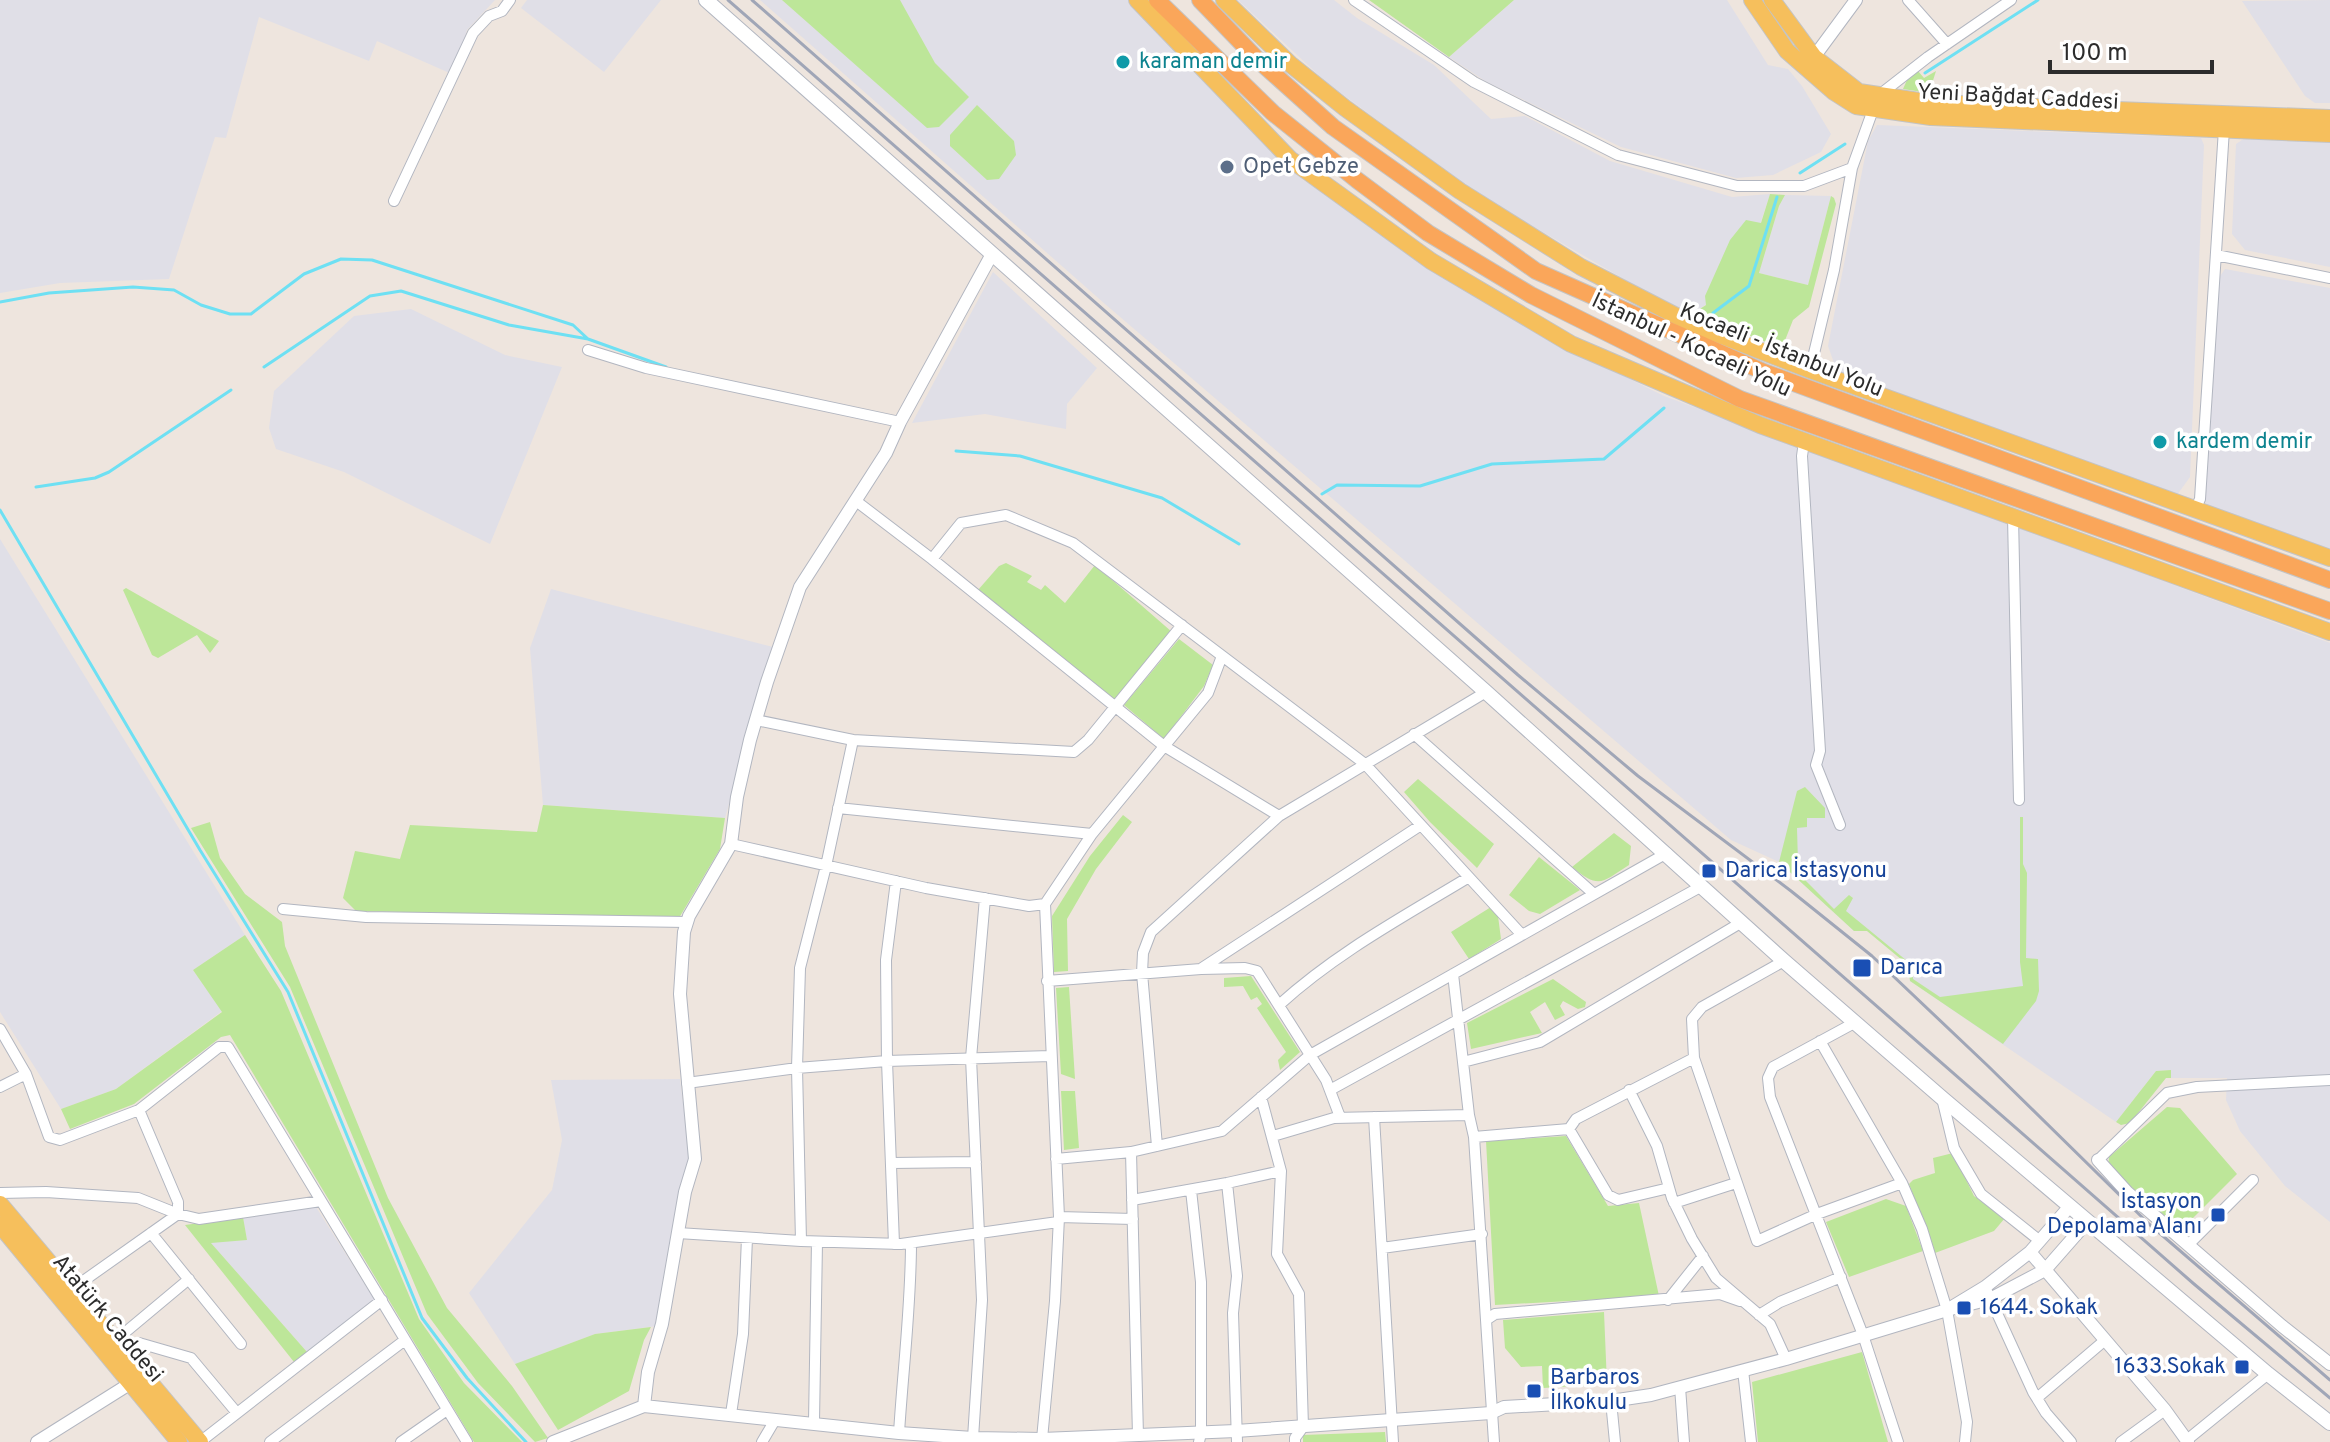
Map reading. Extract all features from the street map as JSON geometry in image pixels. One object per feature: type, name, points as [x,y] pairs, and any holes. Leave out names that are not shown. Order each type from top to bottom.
[{"type":"highway","name":"İstanbul - Kocaeli Yolu","points":[[1157,0],[1273,113],[1357,180],[1428,233],[1531,295],[1740,399],[2330,611]]},
{"type":"highway","name":"Kocaeli - İstanbul Yolu","points":[[1200,0],[1257,59],[1333,127],[1536,271],[1764,372],[2330,580]]},
{"type":"main road","points":[[706,0],[1667,853],[1784,961],[2268,1374],[2330,1423]]},
{"type":"main road","points":[[1137,0],[1290,159],[1431,261],[1571,344],[1804,442],[2330,632]]},
{"type":"main road","points":[[1224,0],[1290,64],[1460,191],[1581,267],[1694,325],[2330,558]]},
{"type":"main road","name":"Yeni Bağdat Caddesi","points":[[1752,0],[1787,51],[1834,92],[1856,106],[1876,102],[1932,103],[2330,118]]},
{"type":"main road","name":"Yeni Bağdat Caddesi","points":[[1772,0],[1814,57],[1859,92],[1876,102],[1931,117],[2330,134]]},
{"type":"main road","points":[[0,1204],[200,1442]]},
{"type":"main road","name":"Atatürk Caddesi","points":[[0,1225],[179,1442]]},
{"type":"street","points":[[394,201],[473,33],[489,16],[502,11],[510,0]]},
{"type":"street","points":[[1354,0],[1474,82],[1618,155],[1737,186],[1804,186],[1852,168]]},
{"type":"street","points":[[1814,57],[1856,0]]},
{"type":"street","points":[[1908,0],[1947,44]]},
{"type":"street","points":[[1810,370],[1834,270],[1852,168],[1876,102],[1947,44],[2011,0]]},
{"type":"street","points":[[2195,510],[2200,499],[2224,129]]},
{"type":"street","points":[[644,1406],[648,1372],[662,1324],[685,1192],[695,1159],[680,994],[687,922],[731,844],[737,797],[756,720],[800,587],[886,453],[992,254]]},
{"type":"street","points":[[2216,255],[2330,278]]},
{"type":"street","points":[[588,350],[646,368],[900,422]]},
{"type":"street","points":[[1804,442],[1802,456],[1820,751],[1816,765],[1840,825]]},
{"type":"street","points":[[856,501],[1164,746],[1279,816]]},
{"type":"street","points":[[932,559],[961,523],[1006,515],[1073,543],[1365,764],[1522,935]]},
{"type":"street","points":[[2013,517],[2019,800]]},
{"type":"street","points":[[756,720],[853,740],[1074,752],[1088,740],[1182,625]]},
{"type":"street","points":[[1042,1439],[1055,1301],[1058,1219],[1045,904],[1092,834],[1208,693],[1222,656]]},
{"type":"street","points":[[1157,1146],[1142,973],[1143,953],[1151,932],[1279,816],[1486,692]]},
{"type":"street","points":[[1414,734],[1594,894]]},
{"type":"street","points":[[801,1241],[797,1068],[800,968],[853,740]]},
{"type":"street","points":[[838,808],[1092,834]]},
{"type":"street","points":[[1201,969],[1421,825]]},
{"type":"street","points":[[731,844],[896,881],[1029,906],[1045,904]]},
{"type":"street","points":[[1056,1159],[1131,1152],[1222,1131],[1310,1055],[1667,853]]},
{"type":"street","points":[[1279,1005],[1313,974],[1343,953],[1469,877]]},
{"type":"street","points":[[894,1244],[886,960],[896,881]]},
{"type":"street","points":[[1330,1090],[1702,886]]},
{"type":"street","points":[[972,1440],[982,1300],[971,1058],[985,898]]},
{"type":"street","points":[[283,909],[366,917],[687,922]]},
{"type":"street","points":[[1463,1062],[1540,1042],[1742,922]]},
{"type":"street","points":[[1784,961],[1702,1007],[1692,1019],[1694,1058],[1757,1241],[1817,1214],[1902,1183]]},
{"type":"street","points":[[1047,981],[1201,969],[1245,968],[1257,971],[1330,1090],[1340,1117]]},
{"type":"street","points":[[1453,974],[1474,1137],[1494,1442]]},
{"type":"street","points":[[1856,1022],[1773,1067],[1768,1078],[1770,1097],[1863,1335],[1898,1442]]},
{"type":"street","points":[[0,1029],[26,1074],[49,1137],[60,1140],[139,1110],[219,1047],[228,1047],[467,1442]]},
{"type":"street","points":[[1820,1041],[1902,1183],[1922,1229],[1947,1310],[1967,1422],[1965,1442]]},
{"type":"street","points":[[687,1083],[797,1068],[887,1061],[1051,1056]]},
{"type":"street","points":[[1569,1129],[1576,1119],[1694,1058]]},
{"type":"street","points":[[0,1087],[26,1074]]},
{"type":"street","points":[[2330,1080],[2197,1087],[2167,1093],[2098,1160],[2127,1192],[2330,1364]]},
{"type":"street","points":[[1629,1090],[1657,1146],[1674,1203],[1703,1256],[1716,1278],[1770,1324],[1786,1359]]},
{"type":"street","points":[[1261,1097],[1281,1171],[1277,1254],[1299,1294],[1303,1427],[1295,1442]]},
{"type":"street","points":[[1942,1098],[1954,1148],[1981,1194],[2040,1241]]},
{"type":"street","points":[[139,1110],[178,1202],[178,1214]]},
{"type":"street","points":[[1273,1136],[1340,1117],[1469,1115]]},
{"type":"street","points":[[1374,1117],[1393,1442]]},
{"type":"street","points":[[1474,1137],[1569,1129]]},
{"type":"street","points":[[1569,1129],[1608,1195],[1618,1200],[1669,1188]]},
{"type":"street","points":[[1131,1152],[1138,1436]]},
{"type":"street","points":[[891,1163],[976,1162]]},
{"type":"street","points":[[1132,1200],[1281,1171]]},
{"type":"street","points":[[2189,1244],[2253,1180]]},
{"type":"street","points":[[1227,1183],[1237,1276],[1233,1313],[1236,1437]]},
{"type":"street","points":[[1674,1203],[1736,1183]]},
{"type":"street","points":[[1191,1190],[1201,1282],[1200,1438]]},
{"type":"street","points":[[0,1193],[117,1195],[138,1198],[199,1219],[321,1201]]},
{"type":"street","points":[[1988,1293],[2030,1252],[2070,1206]]},
{"type":"street","points":[[72,1289],[178,1214]]},
{"type":"street","points":[[678,1233],[894,1244],[979,1235],[1058,1219],[1133,1219]]},
{"type":"street","points":[[555,1441],[644,1406],[972,1440],[1236,1437],[1303,1427],[1491,1413],[1504,1407],[1611,1401],[1680,1387],[1786,1359],[1947,1310],[2045,1270],[2088,1221]]},
{"type":"street","points":[[151,1233],[241,1344]]},
{"type":"street","points":[[1382,1248],[1482,1234]]},
{"type":"street","points":[[731,1414],[743,1334],[747,1238]]},
{"type":"street","points":[[814,1422],[817,1242]]},
{"type":"street","points":[[899,1433],[906,1313],[911,1289],[911,1243]]},
{"type":"street","points":[[2030,1252],[2188,1441],[2268,1374]]},
{"type":"street","points":[[1668,1300],[1703,1256]]},
{"type":"street","points":[[1759,1315],[1780,1302],[1841,1277]]},
{"type":"street","points":[[122,1346],[189,1279]]},
{"type":"street","points":[[1988,1293],[2037,1398],[2071,1442]]},
{"type":"street","points":[[1486,1320],[1495,1314],[1720,1294],[1746,1303]]},
{"type":"street","points":[[200,1442],[382,1300]]},
{"type":"street","points":[[270,1442],[405,1340]]},
{"type":"street","points":[[2037,1398],[2104,1341]]},
{"type":"street","points":[[122,1346],[139,1343],[191,1358],[237,1413]]},
{"type":"street","points":[[1743,1370],[1751,1442]]},
{"type":"street","points":[[37,1442],[131,1383]]},
{"type":"street","points":[[1680,1387],[1684,1442]]},
{"type":"street","points":[[1611,1401],[1615,1442]]},
{"type":"street","points":[[401,1442],[447,1410]]},
{"type":"street","points":[[2121,1442],[2165,1410]]},
{"type":"street","points":[[762,1442],[775,1420]]},
{"type":"shaded area","points":[[0,0],[495,0],[467,30],[454,75],[377,41],[369,61],[259,17],[226,138],[215,137],[169,279],[60,283],[0,293]]},
{"type":"shaded area","points":[[527,0],[661,0],[604,72],[521,8]]},
{"type":"shaded area","points":[[760,0],[1136,0],[1303,180],[1537,333],[1664,396],[2330,643],[2330,1222],[2285,1186],[2240,1131],[2226,1100],[2227,1078],[2171,1078],[2171,1070],[2156,1071],[2116,1122],[1910,981],[1908,965],[1867,931],[1854,931],[1779,862],[1731,840],[1105,304]]},
{"type":"shaded area","points":[[1238,0],[1334,0],[1357,18],[1434,65],[1491,119],[1525,116],[1610,161],[1732,197],[1770,194],[1742,280],[1692,314],[1629,282],[1474,192],[1325,81]]},
{"type":"shaded area","points":[[1514,0],[1727,0],[1768,65],[1788,69],[1831,134],[1821,152],[1773,175],[1736,178],[1621,147],[1485,81],[1449,57]]},
{"type":"shaded area","points":[[2330,0],[2330,103],[2315,103],[2305,96],[2242,1]]},
{"type":"shaded area","points":[[1877,125],[2201,138],[2204,145],[2190,477],[2177,495],[1838,374],[1828,346],[1868,141]]},
{"type":"shaded area","points":[[2245,138],[2330,139],[2330,267],[2245,250],[2232,234],[2236,144]]},
{"type":"shaded area","points":[[1785,195],[1831,196],[1808,285],[1759,273]]},
{"type":"shaded area","points":[[2225,269],[2330,288],[2330,550],[2210,507],[2205,502],[2218,279]]},
{"type":"shaded area","points":[[993,272],[1097,368],[1067,404],[1066,429],[985,414],[912,423]]},
{"type":"shaded area","points":[[411,309],[505,355],[562,367],[490,544],[344,472],[276,449],[269,428],[274,391],[354,316]]},
{"type":"shaded area","points":[[0,539],[245,935],[193,970],[222,1011],[116,1089],[61,1109],[0,1012]]},
{"type":"shaded area","points":[[551,589],[773,647],[725,818],[543,805],[530,648]]},
{"type":"shaded area","points":[[680,1079],[691,1167],[657,1326],[595,1334],[515,1364],[469,1293],[552,1190],[562,1140],[551,1080]]},
{"type":"shaded area","points":[[316,1207],[376,1302],[307,1352],[210,1242],[247,1240],[243,1217]]},
{"type":"green space","points":[[782,0],[900,0],[935,63],[969,97],[939,127],[927,128]]},
{"type":"green space","points":[[1369,0],[1514,0],[1449,57]]},
{"type":"green space","points":[[1918,71],[1924,78],[1936,71],[1929,93],[1903,89],[1907,80]]},
{"type":"green space","points":[[977,105],[1014,141],[1016,155],[999,179],[987,180],[950,146],[950,135]]},
{"type":"green space","points":[[1770,194],[1785,195],[1759,273],[1808,285],[1831,196],[1836,204],[1809,307],[1793,320],[1782,348],[1692,314],[1706,305],[1705,296],[1730,240],[1746,220],[1761,223]]},
{"type":"green space","points":[[1006,563],[1032,576],[1027,582],[1041,590],[1045,585],[1065,603],[1095,565],[1172,632],[1115,701],[978,590],[999,566]]},
{"type":"green space","points":[[126,588],[219,641],[210,653],[197,635],[158,658],[152,655],[123,590]]},
{"type":"green space","points":[[1179,639],[1213,665],[1204,686],[1164,739],[1124,705]]},
{"type":"green space","points":[[1418,779],[1494,844],[1477,868],[1404,792]]},
{"type":"green space","points":[[1805,787],[1825,808],[1825,818],[1807,818],[1807,827],[1797,828],[1798,863],[1814,862],[1801,876],[1834,909],[1849,895],[1853,898],[1846,911],[1912,965],[1913,979],[1940,997],[2023,986],[2020,962],[2020,817],[2023,817],[2023,864],[2027,873],[2026,958],[2038,959],[2039,991],[2036,1001],[2003,1044],[1910,981],[1908,965],[1867,931],[1854,931],[1779,862],[1797,791]]},
{"type":"green space","points":[[543,805],[725,818],[720,849],[679,918],[356,911],[343,898],[355,851],[400,859],[410,825],[537,832]]},
{"type":"green space","points":[[1123,815],[1132,822],[1096,869],[1067,919],[1068,971],[1054,972],[1052,916],[1090,856]]},
{"type":"green space","points":[[210,822],[220,858],[245,894],[282,922],[285,946],[388,1198],[447,1308],[512,1386],[548,1438],[535,1442],[478,1383],[427,1314],[290,987],[191,828]]},
{"type":"green space","points":[[1614,833],[1631,846],[1629,865],[1601,881],[1589,879],[1572,867]]},
{"type":"green space","points":[[1539,857],[1580,890],[1540,914],[1529,911],[1509,895]]},
{"type":"green space","points":[[1491,907],[1498,916],[1501,939],[1469,959],[1451,932]]},
{"type":"green space","points":[[245,935],[281,991],[419,1319],[464,1383],[522,1442],[474,1442],[230,1035],[221,1037],[134,1104],[70,1129],[61,1109],[116,1089],[222,1012],[193,970]]},
{"type":"green space","points":[[1251,976],[1300,1052],[1280,1070],[1278,1060],[1286,1052],[1257,1008],[1262,1004],[1257,997],[1251,1000],[1243,986],[1224,987],[1224,978]]},
{"type":"green space","points":[[1553,979],[1586,1002],[1585,1007],[1578,1009],[1563,1001],[1560,1006],[1565,1015],[1555,1020],[1545,1002],[1530,1012],[1542,1033],[1471,1049],[1467,1023]]},
{"type":"green space","points":[[1069,987],[1075,1079],[1061,1074],[1056,988]]},
{"type":"green space","points":[[2171,1070],[2171,1078],[2166,1078],[2130,1123],[2121,1125],[2116,1122],[2156,1071]]},
{"type":"green space","points":[[1061,1091],[1075,1091],[1079,1148],[1064,1150]]},
{"type":"green space","points":[[2167,1107],[2180,1108],[2237,1174],[2181,1230],[2108,1167],[2109,1157]]},
{"type":"green space","points":[[1566,1136],[1608,1206],[1639,1203],[1659,1296],[1495,1305],[1486,1141]]},
{"type":"green space","points":[[1953,1153],[1974,1196],[2005,1218],[1994,1231],[1935,1253],[1909,1184],[1935,1173],[1933,1158]]},
{"type":"green space","points":[[1886,1199],[1906,1206],[1923,1251],[1849,1277],[1826,1222]]},
{"type":"green space","points":[[243,1217],[247,1240],[211,1243],[307,1352],[294,1362],[185,1225]]},
{"type":"green space","points":[[1604,1312],[1607,1384],[1543,1388],[1542,1366],[1521,1367],[1505,1348],[1503,1320]]},
{"type":"green space","points":[[651,1327],[629,1391],[558,1430],[515,1364],[595,1334]]},
{"type":"green space","points":[[1862,1352],[1888,1442],[1758,1442],[1752,1382]]},
{"type":"green space","points":[[1385,1432],[1386,1442],[1303,1442],[1303,1435]]},
{"type":"waterway","points":[[1925,73],[2038,0]]},
{"type":"waterway","points":[[1800,173],[1845,144]]},
{"type":"waterway","points":[[1713,313],[1749,286],[1777,197]]},
{"type":"waterway","points":[[0,302],[49,293],[133,287],[174,290],[201,305],[230,314],[251,314],[304,274],[341,259],[372,260],[573,325],[588,339]]},
{"type":"waterway","points":[[264,367],[370,296],[401,291],[509,325],[588,339],[666,367]]},
{"type":"waterway","points":[[36,487],[95,478],[109,472],[231,390]]},
{"type":"waterway","points":[[1322,494],[1337,485],[1420,486],[1492,464],[1604,459],[1664,408]]},
{"type":"waterway","points":[[956,451],[1020,456],[1162,498],[1239,544]]},
{"type":"waterway","points":[[0,510],[200,850],[288,992],[422,1318],[467,1378],[526,1442]]},
{"type":"railway","points":[[728,0],[2194,1284],[2330,1398]]},
{"type":"railway","points":[[752,0],[1518,675],[1638,776],[1872,956],[2149,1224],[2330,1380]]},
{"type":"place","name":"karaman demir","points":[[1123,62]]},
{"type":"place","name":"Opet Gebze","points":[[1227,167]]},
{"type":"place","name":"kardem demir","points":[[2160,442]]},
{"type":"place","name":"Darica İstasyonu","points":[[1709,871]]},
{"type":"place","name":"Darıca","points":[[1862,968]]},
{"type":"place","name":"İstasyon Depolama Alanı","points":[[2218,1215]]},
{"type":"place","name":"1644. Sokak","points":[[1964,1308]]},
{"type":"place","name":"1633.Sokak","points":[[2242,1367]]},
{"type":"place","name":"Barbaros İlkokulu","points":[[1534,1391]]}]
